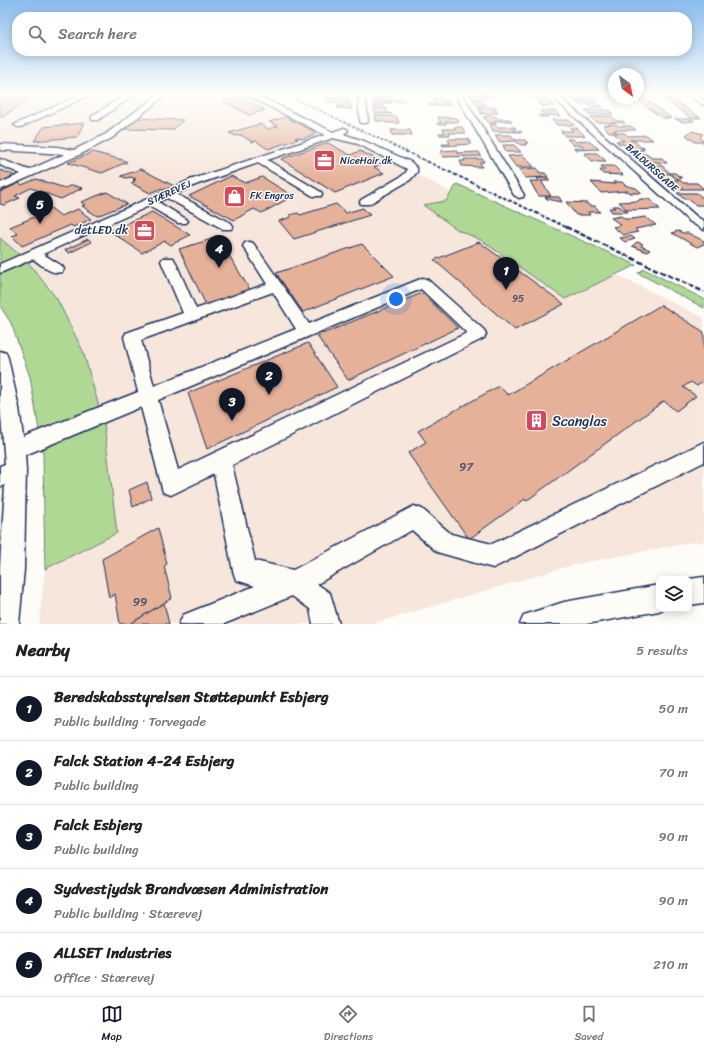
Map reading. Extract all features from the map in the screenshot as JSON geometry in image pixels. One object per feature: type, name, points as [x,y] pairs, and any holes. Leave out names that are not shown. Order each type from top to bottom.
[{"type":"street","points":[[18,124],[22,122]]},
{"type":"street","points":[[0,187],[76,153],[109,136],[127,122]]},
{"type":"street","points":[[306,122],[332,135],[345,136],[356,140],[408,164],[412,168],[412,172],[406,178],[365,202]]},
{"type":"street","points":[[475,122],[519,195]]},
{"type":"street","name":"BALDURSGADE","points":[[584,122],[704,226]]},
{"type":"street","name":"STÆREVEJ","points":[[0,269],[194,182],[344,131]]},
{"type":"street","points":[[0,147],[57,150],[76,153]]},
{"type":"street","points":[[258,159],[316,194]]},
{"type":"street","points":[[0,162],[30,174]]},
{"type":"street","points":[[168,194],[227,226]]},
{"type":"street","points":[[150,202],[182,221]]},
{"type":"street","points":[[249,246],[306,331]]},
{"type":"street","points":[[34,254],[56,269]]},
{"type":"street","points":[[168,261],[191,315]]},
{"type":"street","points":[[10,466],[148,396],[424,283],[478,334],[171,484],[148,396],[132,337],[276,286]]},
{"type":"street","points":[[0,358],[10,408],[12,569],[6,624]]},
{"type":"street","points":[[192,624],[294,583],[414,517],[445,544],[493,556],[704,452]]},
{"type":"street","points":[[221,460],[245,571],[294,583],[322,602],[326,624]]},
{"type":"street","points":[[692,592],[704,590]]},
{"type":"street","points":[[533,624],[564,615],[656,599]]},
{"type":"shaded area","points":[[0,122],[310,122],[704,318],[704,542],[694,542],[576,564],[372,624],[39,624],[45,569],[117,532],[83,351],[57,299],[28,262],[0,238]]},
{"type":"green space","points":[[457,184],[636,265],[565,299],[481,240],[458,230],[423,205],[446,201]]},
{"type":"green space","points":[[0,238],[28,262],[57,299],[83,351],[104,424],[117,533],[45,569],[43,454],[30,377],[11,323],[0,306]]},
{"type":"green space","points":[[644,269],[704,299],[704,308],[638,273]]},
{"type":"building","points":[[132,122],[181,122],[173,130],[124,129]]},
{"type":"building","points":[[269,122],[296,122],[315,132],[313,132],[315,134],[302,139],[297,137],[295,138],[298,139],[268,149],[256,141],[252,142],[241,135],[236,136],[229,133],[260,124],[268,129],[278,126]]},
{"type":"building","points":[[386,122],[399,123],[386,123]]},
{"type":"building","points":[[445,122],[446,124],[437,124]]},
{"type":"building","points":[[554,122],[571,122],[574,125],[557,125]]},
{"type":"building","points":[[599,122],[624,122],[625,123]]},
{"type":"building","points":[[84,123],[77,137],[34,141],[44,127]]},
{"type":"building","points":[[490,124],[495,124],[497,127],[515,127],[516,129],[513,129],[514,131],[522,132],[493,131]]},
{"type":"building","points":[[614,124],[619,126],[630,126],[636,130],[614,130],[617,132],[609,132],[603,125]]},
{"type":"building","points":[[454,127],[462,127],[466,133],[449,133],[450,135],[440,135],[439,133],[445,133],[443,129],[455,129]]},
{"type":"building","points":[[570,128],[577,128],[585,136],[565,136],[561,131],[573,131]]},
{"type":"building","points":[[391,130],[410,130],[412,135],[392,135]]},
{"type":"building","points":[[692,131],[703,134],[700,137],[704,142],[695,142],[686,135]]},
{"type":"building","points":[[613,133],[624,133],[628,136],[646,135],[653,140],[630,140],[635,141],[640,147],[645,148],[641,148],[644,150],[631,151],[623,144],[619,144],[616,141],[624,141]]},
{"type":"building","points":[[495,135],[511,135],[515,140],[525,140],[528,143],[525,143],[526,145],[521,145],[515,141],[500,142]]},
{"type":"building","points":[[448,139],[469,139],[471,144],[443,146],[442,144],[450,144]]},
{"type":"building","points":[[567,139],[573,139],[576,142],[587,140],[599,149],[576,150],[574,148],[584,148],[582,145],[573,145]]},
{"type":"building","points":[[328,143],[350,155],[360,151],[385,163],[374,167],[384,173],[335,193],[281,159]]},
{"type":"building","points":[[503,145],[514,145],[521,152],[506,152]]},
{"type":"building","points":[[456,150],[457,153],[479,152],[481,156],[443,157],[440,152]]},
{"type":"building","points":[[93,152],[127,162],[102,173],[68,163]]},
{"type":"building","points":[[584,153],[597,153],[606,161],[592,161]]},
{"type":"building","points":[[636,154],[646,154],[652,158],[662,158],[667,163],[644,161]]},
{"type":"building","points":[[523,155],[534,167],[516,167],[508,156]]},
{"type":"building","points":[[464,159],[483,159],[484,162],[480,162],[482,167],[462,166],[460,161],[465,161]]},
{"type":"building","points":[[648,165],[661,165],[670,173],[675,173],[682,178],[677,179],[670,174],[660,174]]},
{"type":"building","points":[[601,166],[614,166],[623,175],[603,174],[600,170],[605,170]]},
{"type":"building","points":[[537,168],[540,173],[545,173],[548,177],[525,178],[519,169]]},
{"type":"building","points":[[141,169],[174,186],[166,190],[162,188],[150,193],[131,183],[136,179],[121,176]]},
{"type":"building","points":[[0,170],[16,176],[2,182],[0,181]]},
{"type":"building","points":[[231,176],[245,183],[262,177],[293,196],[262,213],[254,209],[234,220],[189,196]]},
{"type":"building","points":[[537,178],[548,178],[550,181],[541,181],[551,196],[539,196],[530,181],[539,181]]},
{"type":"building","points":[[36,179],[65,188],[72,185],[82,188],[61,199],[31,188],[15,196],[20,198],[4,205],[0,204],[0,192],[19,183],[22,185]]},
{"type":"building","points":[[666,180],[680,180],[683,183],[697,183],[704,189],[677,189]]},
{"type":"building","points":[[591,182],[615,184],[613,182],[622,182],[625,185],[636,188],[642,193],[630,193],[628,191],[601,193]]},
{"type":"building","points":[[107,192],[127,204],[97,216],[82,206],[85,205],[81,202]]},
{"type":"building","points":[[677,193],[697,193],[704,199],[704,205],[696,205],[688,199],[684,199]]},
{"type":"building","points":[[545,197],[559,197],[562,202],[547,199]]},
{"type":"building","points":[[640,199],[649,199],[660,209],[627,210],[619,202],[638,201]]},
{"type":"building","points":[[566,202],[587,203],[589,206],[595,206],[600,212],[588,212],[590,215],[576,215]]},
{"type":"building","points":[[336,204],[346,213],[363,208],[370,215],[294,239],[279,221],[291,217],[289,215],[298,213],[300,215]]},
{"type":"building","points":[[48,206],[61,216],[78,209],[91,219],[73,227],[71,225],[22,246],[12,236],[18,234],[10,227],[39,215],[35,212]]},
{"type":"building","points":[[612,206],[619,206],[628,212],[612,212],[609,208],[615,208]]},
{"type":"building","points":[[152,212],[190,235],[171,245],[165,241],[142,253],[110,231]]},
{"type":"building","points":[[621,216],[625,219],[645,217],[656,225],[635,229],[638,232],[623,235],[613,227],[621,225],[611,218]]},
{"type":"building","points":[[678,231],[688,233],[704,241],[704,244],[697,247],[672,233]]},
{"type":"building","points":[[631,236],[635,239],[625,242],[620,238]]},
{"type":"building","points":[[218,237],[250,290],[206,305],[179,249]]},
{"type":"building","points":[[88,239],[92,242],[69,253],[65,250]]},
{"type":"building","points":[[479,242],[564,304],[515,330],[434,260]]},
{"type":"building","points":[[637,242],[643,244],[641,246],[650,250],[647,252],[632,246]]},
{"type":"building","points":[[362,244],[394,276],[303,312],[276,273]]},
{"type":"building","points":[[422,293],[458,328],[348,380],[317,336]]},
{"type":"building","name":"Scanglas","points":[[661,305],[704,332],[704,381],[697,386],[691,382],[683,387],[696,396],[676,411],[664,401],[526,501],[525,499],[469,539],[408,453],[426,442],[418,431],[499,386],[508,395]]},
{"type":"building","points":[[308,343],[337,387],[207,449],[188,393]]},
{"type":"building","points":[[147,482],[151,498],[133,507],[129,490]]},
{"type":"building","points":[[158,528],[167,564],[164,566],[172,598],[130,624],[120,624],[115,594],[109,598],[102,559]]},
{"type":"building","points":[[164,603],[169,624],[130,624]]},
{"type":"railway","points":[[344,122],[407,152]]},
{"type":"railway","points":[[405,151],[568,228]]},
{"type":"railway","points":[[566,227],[704,292]]},
{"type":"place","name":"NiceHair.dk","points":[[324,161]]},
{"type":"place","name":"FK Engros","points":[[235,196]]},
{"type":"place","name":"ALLSET Industries","points":[[40,224]]},
{"type":"place","name":"detLED.dk","points":[[144,230]]},
{"type":"place","name":"Sydvestjydsk Brandvæsen Administration","points":[[219,268]]},
{"type":"place","name":"Beredskabsstyrelsen Støttepunkt Esbjerg","points":[[506,290]]},
{"type":"place","name":"Falck Station 4-24 Esbjerg","points":[[269,395]]},
{"type":"place","name":"Falck Esbjerg","points":[[232,421]]},
{"type":"place","name":"Scanglas","points":[[536,421]]}]
